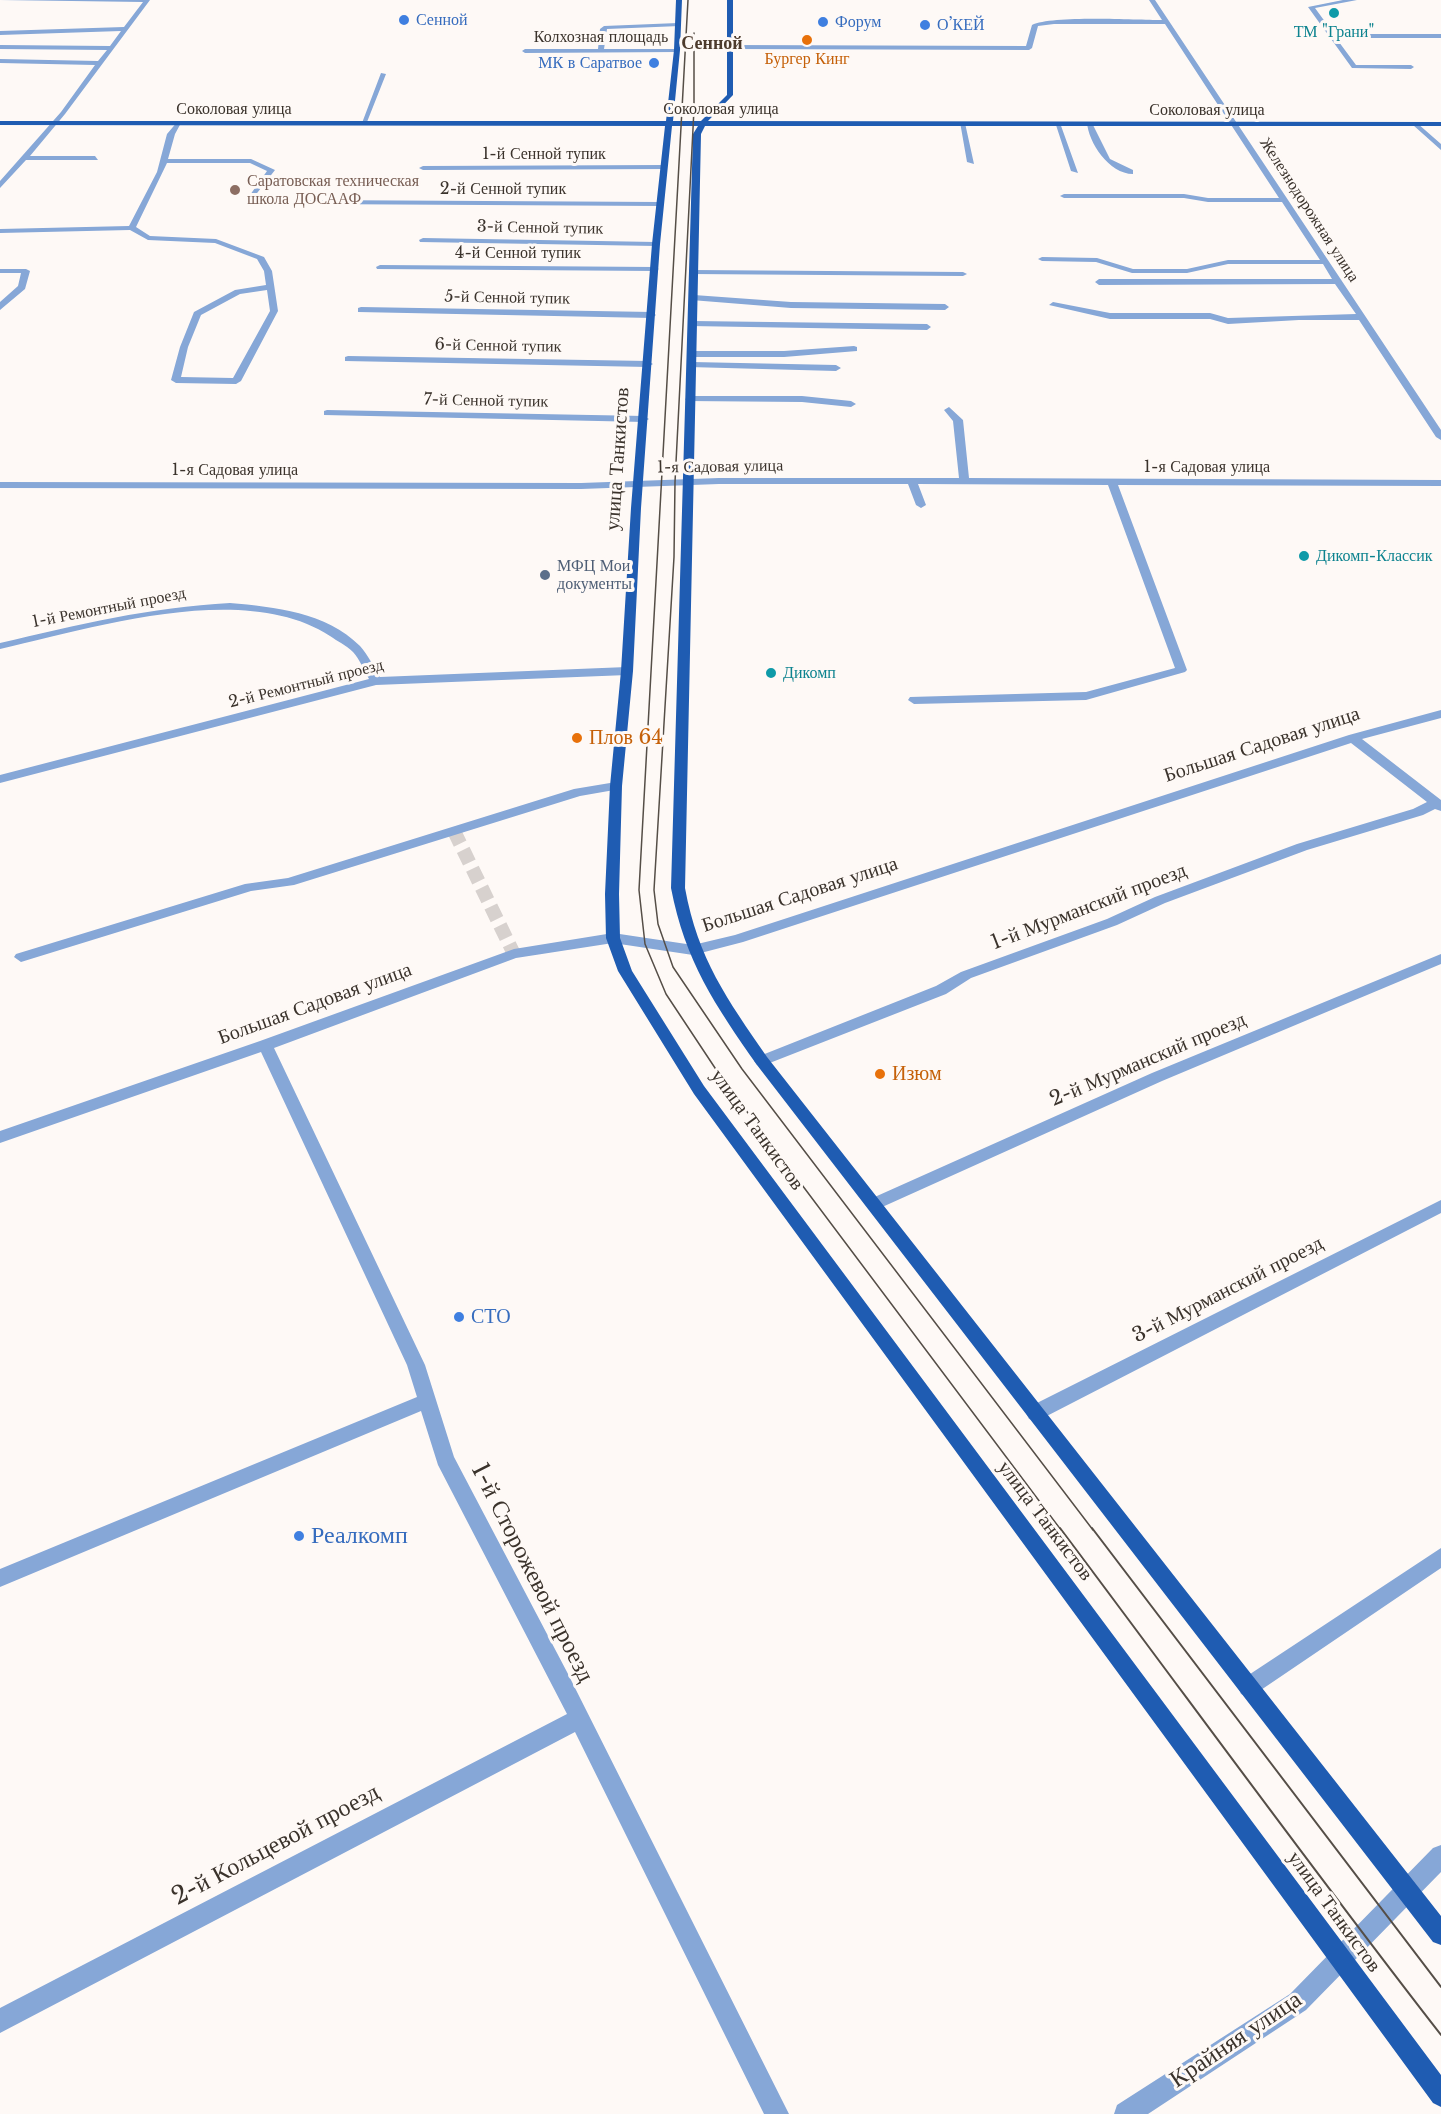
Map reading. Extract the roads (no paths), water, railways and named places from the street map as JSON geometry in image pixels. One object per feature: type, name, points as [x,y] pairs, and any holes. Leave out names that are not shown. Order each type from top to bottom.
[{"type":"main road","name":"улица Танкистов","points":[[680,0],[677,50],[656,244],[627,671],[616,786],[613,938],[625,971],[643,1003],[699,1090],[1441,2095]]},
{"type":"main road","points":[[730,0],[730,95],[704,122],[697,134],[678,888],[683,922],[693,950],[707,981],[762,1061],[1441,1934]]},
{"type":"main road","name":"Соколовая улица","points":[[0,123],[1441,124]]},
{"type":"street","points":[[0,0],[147,0]]},
{"type":"street","points":[[0,186],[54,123],[147,0]]},
{"type":"street","name":"Железнодорожная улица","points":[[1152,0],[1441,437]]},
{"type":"street","points":[[1354,0],[1311,7],[1354,67],[1411,67]]},
{"type":"street","points":[[730,47],[1029,48],[1035,25],[1054,22],[1166,22]]},
{"type":"street","points":[[601,50],[603,29],[606,27],[678,25]]},
{"type":"street","points":[[0,33],[125,29]]},
{"type":"street","points":[[1332,36],[1441,36]]},
{"type":"street","points":[[0,47],[111,48]]},
{"type":"street","name":"Колхозная площадь","points":[[525,51],[677,50]]},
{"type":"street","points":[[0,62],[100,63]]},
{"type":"street","points":[[364,122],[383,74]]},
{"type":"street","points":[[132,228],[161,172],[171,134],[178,123]]},
{"type":"street","points":[[962,123],[971,162]]},
{"type":"street","points":[[1057,123],[1075,171]]},
{"type":"street","points":[[1089,123],[1107,160],[1130,172]]},
{"type":"street","points":[[1415,124],[1441,148]]},
{"type":"street","points":[[24,158],[95,158]]},
{"type":"street","points":[[164,161],[251,161],[271,170],[254,195]]},
{"type":"street","name":"1-й Сенной тупик","points":[[423,168],[664,168]]},
{"type":"street","points":[[0,172],[12,172]]},
{"type":"street","points":[[1064,196],[1184,196],[1208,200],[1284,200]]},
{"type":"street","name":"2-й Сенной тупик","points":[[310,202],[660,204]]},
{"type":"street","points":[[0,231],[132,228],[148,238],[216,241],[260,257],[268,271],[274,311],[236,381],[176,380],[184,347],[197,314],[238,292],[269,287]]},
{"type":"street","name":"3-й Сенной тупик","points":[[423,240],[656,244]]},
{"type":"street","points":[[1042,259],[1097,260],[1132,271],[1187,271],[1228,262],[1325,262]]},
{"type":"street","name":"4-й Сенной тупик","points":[[380,267],[655,269]]},
{"type":"street","points":[[0,271],[26,272],[22,287],[0,307]]},
{"type":"street","points":[[694,272],[963,274]]},
{"type":"street","points":[[1100,282],[1338,281]]},
{"type":"street","points":[[694,298],[791,304],[945,307]]},
{"type":"street","points":[[1053,305],[1110,316],[1210,316],[1228,321],[1299,317],[1362,317]]},
{"type":"street","name":"5-й Сенной тупик","points":[[361,310],[652,315]]},
{"type":"street","points":[[693,324],[927,327]]},
{"type":"street","points":[[693,354],[784,354],[854,349]]},
{"type":"street","name":"6-й Сенной тупик","points":[[348,359],[648,364]]},
{"type":"street","points":[[692,365],[836,368]]},
{"type":"street","points":[[690,399],[802,399],[851,404]]},
{"type":"street","points":[[949,410],[958,420],[964,481]]},
{"type":"street","name":"7-й Сенной тупик","points":[[327,413],[644,419]]},
{"type":"street","points":[[912,480],[921,505]]},
{"type":"street","name":"1-я Садовая улица","points":[[0,485],[580,486],[689,482],[912,480],[1441,483]]},
{"type":"street","points":[[914,700],[1086,696],[1181,670],[1112,482]]},
{"type":"street","name":"1-й Ремонтный проезд","points":[[0,646],[132,617],[191,607],[270,608],[292,612],[315,621],[354,647],[376,681]]},
{"type":"street","name":"2-й Ремонтный проезд","points":[[0,779],[376,681],[627,671]]},
{"type":"street","name":"Большая Садовая улица","points":[[0,1137],[265,1045],[514,954],[613,938],[693,950],[738,939],[1353,738],[1441,714]]},
{"type":"street","points":[[1353,738],[1438,805]]},
{"type":"street","points":[[21,957],[250,888],[289,882],[578,792],[616,786]]},
{"type":"street","name":"1-й Мурманский проезд","points":[[762,1061],[941,990],[966,975],[1112,922],[1160,900],[1302,847],[1438,805]]},
{"type":"street","name":"2-й Мурманский проезд","points":[[874,1204],[1157,1077],[1441,959]]},
{"type":"street","name":"1-й Сторожевой проезд","points":[[265,1045],[416,1365],[445,1460],[560,1679],[777,2114]]},
{"type":"street","name":"3-й Мурманский проезд","points":[[1035,1413],[1441,1206]]},
{"type":"street","points":[[0,1578],[427,1401]]},
{"type":"street","points":[[1248,1687],[1441,1557]]},
{"type":"street","name":"2-й Кольцевой проезд","points":[[0,2021],[578,1719]]},
{"type":"street","name":"Крайняя улица","points":[[1126,2114],[1298,2002],[1441,1856]]},
{"type":"tunnel","points":[[454,831],[514,954]]},
{"type":"tram line","points":[[688,0],[639,890],[645,944],[666,994],[721,1077],[1061,1530]]},
{"type":"tram line","points":[[694,33],[694,109],[675,482],[674,557],[654,890],[658,924],[673,967],[742,1069],[1093,1530]]},
{"type":"tram line","points":[[1060,1528],[1441,2035]]},
{"type":"tram line","points":[[1092,1528],[1441,1987]]},
{"type":"place","name":"ТМ \"Грани\"","points":[[1334,13]]},
{"type":"place","name":"Сенной","points":[[404,20]]},
{"type":"place","name":"Форум","points":[[823,22]]},
{"type":"place","name":"О’КЕЙ","points":[[925,25]]},
{"type":"place","name":"Бургер Кинг","points":[[807,40]]},
{"type":"place","name":"МК в Саратвое","points":[[654,63]]},
{"type":"place","name":"Саратовская техническая школа ДОСААФ","points":[[235,190]]},
{"type":"place","name":"Дикомп-Классик","points":[[1304,556]]},
{"type":"place","name":"МФЦ Мои документы","points":[[545,575]]},
{"type":"place","name":"Дикомп","points":[[771,673]]},
{"type":"place","name":"Плов 64","points":[[577,738]]},
{"type":"place","name":"Изюм","points":[[880,1074]]},
{"type":"place","name":"СТО","points":[[459,1317]]},
{"type":"place","name":"Реалкомп","points":[[299,1536]]},
{"type":"district","name":"Сенной","points":[[712,44]]}]
